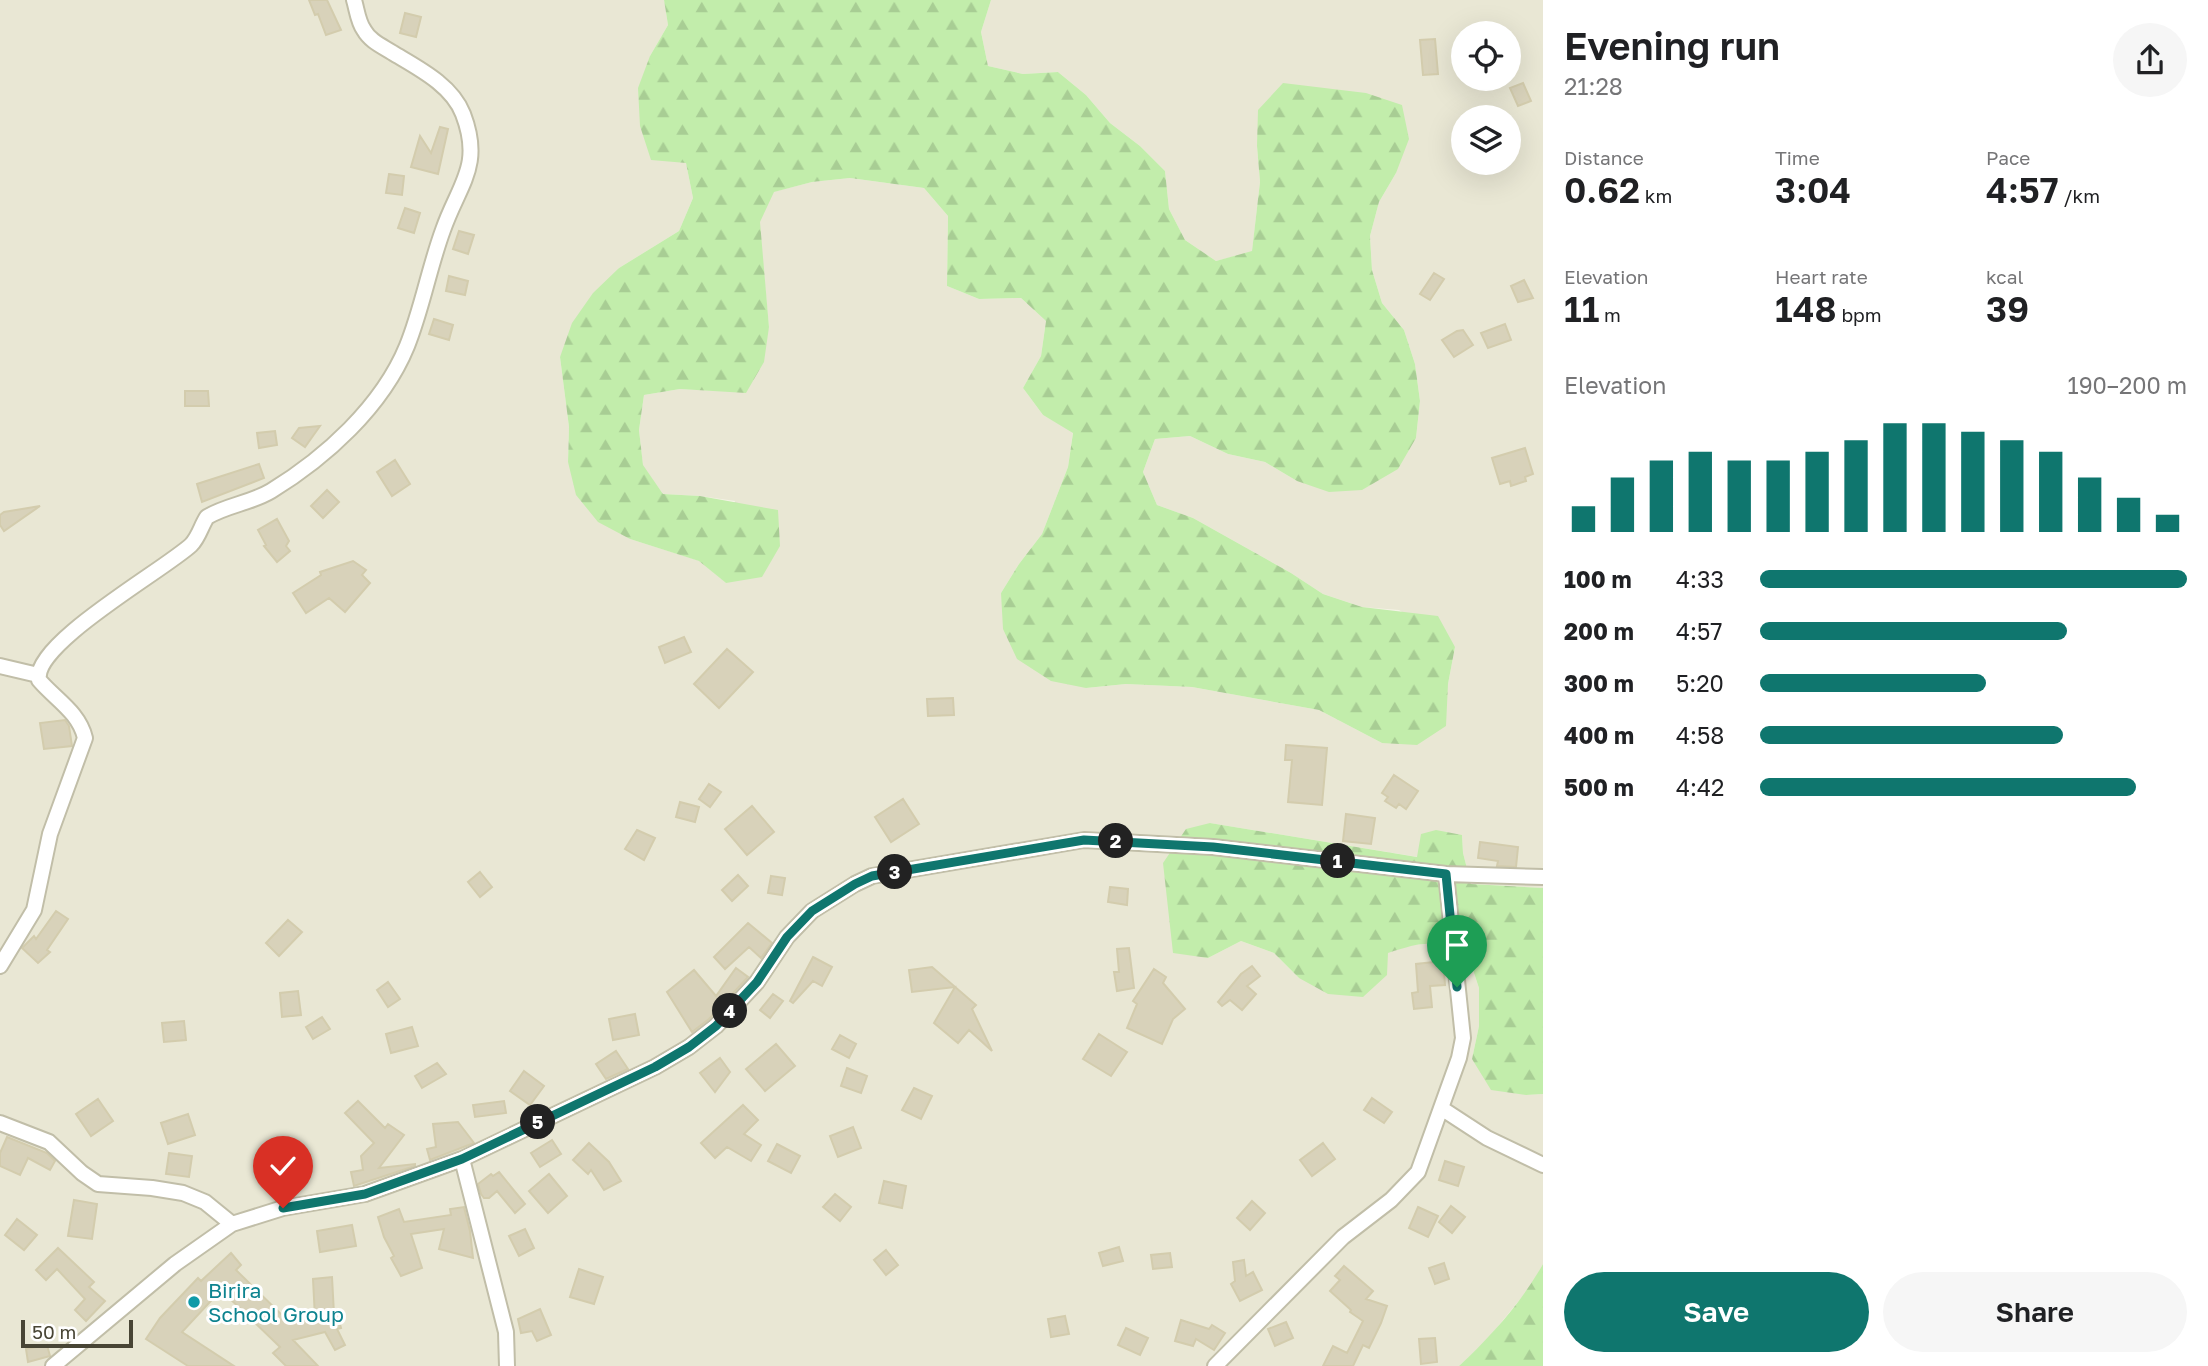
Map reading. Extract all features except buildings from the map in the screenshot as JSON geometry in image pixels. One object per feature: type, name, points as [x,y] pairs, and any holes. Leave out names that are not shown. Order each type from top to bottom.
[{"type":"street","points":[[38,675],[56,648],[91,615],[193,544],[207,517],[272,490],[351,428],[382,390],[406,348],[443,228],[471,164],[471,151],[462,112],[452,95],[424,71],[371,40],[360,22],[354,0]]},
{"type":"street","points":[[0,666],[38,675],[46,688],[74,716],[85,738],[50,834],[34,910],[0,967]]},
{"type":"street","points":[[53,1366],[175,1264],[232,1224],[283,1208],[365,1194],[462,1159],[655,1067],[689,1047],[716,1026],[757,982],[787,937],[812,911],[872,876],[1084,840],[1213,847],[1446,874],[1543,877]]},
{"type":"street","points":[[1215,1366],[1343,1237],[1408,1184],[1418,1172],[1459,1058],[1463,1038],[1446,874]]},
{"type":"street","points":[[1441,1108],[1487,1138],[1543,1165]]},
{"type":"street","points":[[0,1123],[49,1142],[98,1184],[183,1193],[205,1202],[232,1224]]},
{"type":"street","points":[[462,1159],[506,1332],[507,1366]]},
{"type":"shaded area","points":[[0,0],[664,0],[668,25],[650,56],[686,163],[693,198],[679,231],[619,268],[560,357],[569,427],[568,462],[630,539],[700,561],[726,583],[735,501],[663,494],[643,466],[639,430],[644,395],[680,389],[746,392],[769,327],[759,222],[773,192],[812,182],[850,178],[924,188],[948,216],[947,286],[979,299],[1021,298],[1046,321],[1041,356],[1023,388],[1043,415],[1073,432],[1068,467],[1042,534],[1001,593],[1086,688],[1126,684],[1192,687],[1319,710],[1382,743],[1448,684],[1455,647],[1399,610],[1362,607],[1323,594],[1193,518],[1157,505],[1143,472],[1155,439],[1190,436],[1228,454],[1265,462],[1297,481],[1416,438],[1420,401],[1415,364],[1404,330],[1382,303],[1372,270],[1370,236],[1379,202],[1396,173],[1257,146],[1260,182],[1252,252],[1216,261],[1185,240],[1169,209],[1165,171],[1140,146],[1110,123],[1086,95],[1058,72],[1023,74],[988,66],[981,32],[991,0],[1543,0],[1543,888],[1471,884],[1463,853],[1462,835],[1418,857],[1210,823],[1208,958],[1241,941],[1274,953],[1299,978],[1412,945],[1437,942],[1468,955],[1479,988],[1479,1026],[1472,1059],[1526,1095],[1543,1094],[1543,1264],[1531,1286],[1486,1341],[1459,1366],[0,1366]]},
{"type":"green space","points":[[664,0],[991,0],[981,32],[988,66],[1023,74],[1058,72],[1086,95],[1110,123],[1140,146],[1165,171],[1169,209],[1185,240],[1216,261],[1252,251],[1260,182],[1258,110],[1283,83],[1366,93],[1402,105],[1409,139],[1396,173],[1379,202],[1370,236],[1372,270],[1382,303],[1404,330],[1415,364],[1420,401],[1416,438],[1398,469],[1362,490],[1329,492],[1297,481],[1265,462],[1228,454],[1190,436],[1155,439],[1143,472],[1157,505],[1193,518],[1323,594],[1362,607],[1438,616],[1455,647],[1448,684],[1446,726],[1417,745],[1382,743],[1319,710],[1192,687],[1126,684],[1086,688],[1051,681],[1017,659],[1003,629],[1001,593],[1042,534],[1068,467],[1073,433],[1043,415],[1023,388],[1041,356],[1046,321],[1021,298],[979,299],[947,286],[948,216],[924,188],[850,178],[812,182],[774,192],[760,222],[769,327],[764,362],[746,393],[680,389],[644,395],[639,430],[643,465],[663,494],[700,496],[778,510],[780,546],[762,577],[726,583],[699,561],[630,539],[598,522],[576,495],[568,462],[569,427],[560,357],[572,323],[593,293],[619,268],[679,231],[693,198],[686,163],[651,160],[640,126],[638,88],[650,56],[668,25]]},
{"type":"green space","points":[[1210,823],[1417,857],[1421,834],[1436,830],[1462,835],[1463,853],[1471,884],[1543,888],[1543,1094],[1526,1095],[1491,1090],[1472,1059],[1479,1026],[1479,988],[1468,955],[1456,950],[1421,944],[1388,953],[1387,975],[1363,997],[1328,994],[1299,978],[1274,953],[1241,941],[1208,958],[1173,953],[1163,863],[1186,829]]},
{"type":"green space","points":[[1543,1264],[1543,1366],[1459,1366],[1505,1318]]},
{"type":"place","name":"Birira School Group","points":[[194,1302]]},
{"type":"route","points":[[283,1208],[365,1194],[462,1159],[655,1067],[689,1047],[716,1026],[757,982],[787,937],[812,911],[872,876],[1074,840],[1213,847],[1446,874],[1457,987]]}]
